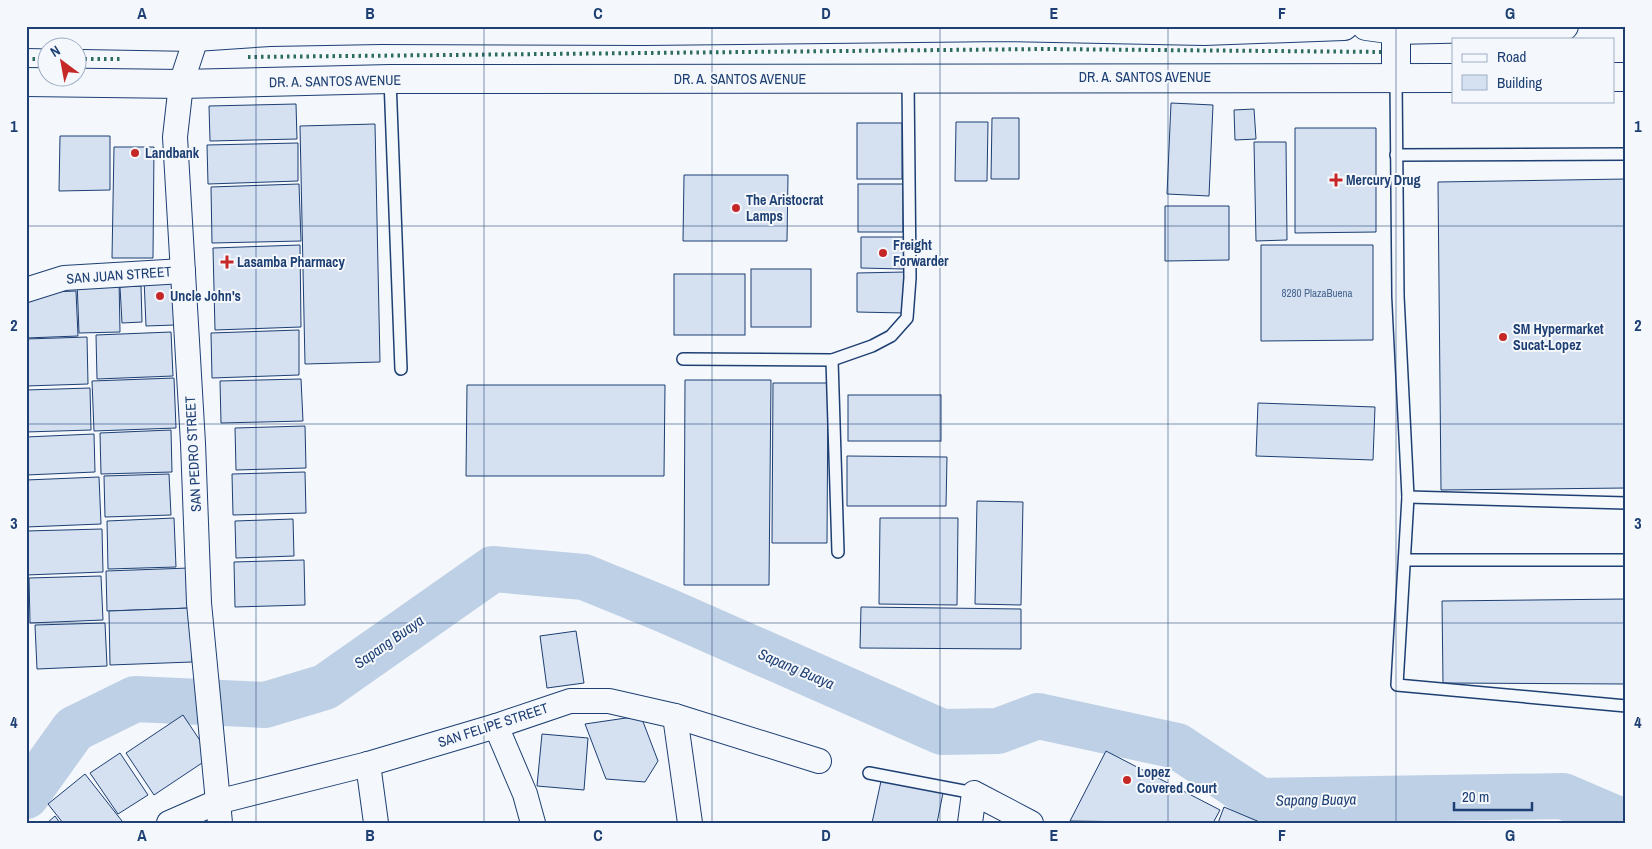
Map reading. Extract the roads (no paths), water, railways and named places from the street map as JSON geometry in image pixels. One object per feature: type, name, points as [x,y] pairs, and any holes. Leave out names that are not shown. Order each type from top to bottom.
[{"type":"main road","points":[[27,31],[198,32],[368,28],[1006,26],[1204,31],[1344,26]]},
{"type":"main road","points":[[1366,26],[1396,30],[1564,26]]},
{"type":"main road","points":[[1396,30],[1396,79]]},
{"type":"main road","name":"DR. A. SANTOS AVENUE","points":[[26,82],[181,84],[390,79],[1452,78]]},
{"type":"street","name":"SAN PEDRO STREET","points":[[198,32],[181,84],[175,137],[193,443],[199,603],[218,812]]},
{"type":"street","name":"SAN JUAN STREET","points":[[26,290],[64,278],[183,271]]},
{"type":"street","name":"SAN FELIPE STREET","points":[[169,823],[218,812],[368,764],[496,726],[570,700],[609,701],[676,716],[819,761]]},
{"type":"street","points":[[676,716],[690,823]]},
{"type":"street","points":[[496,726],[525,794],[533,823]]},
{"type":"street","points":[[368,764],[376,823]]},
{"type":"street","points":[[970,823],[974,793],[1030,823]]},
{"type":"lane","points":[[390,79],[401,370]]},
{"type":"lane","points":[[1396,79],[1398,296],[1408,497],[1406,560],[1397,685],[1626,706]]},
{"type":"lane","points":[[683,359],[832,360],[872,346],[892,336],[907,318],[910,278],[908,80]]},
{"type":"lane","points":[[1396,155],[1626,154]]},
{"type":"lane","points":[[832,360],[838,552]]},
{"type":"lane","points":[[1408,497],[1626,503]]},
{"type":"lane","points":[[1406,560],[1626,560]]},
{"type":"lane","points":[[869,773],[974,793]]},
{"type":"waterway","name":"Sapang Buaya","points":[[26,796],[74,729],[135,699],[265,705],[325,687],[493,569],[584,577],[665,610],[942,732],[998,731],[1038,716],[1177,746],[1260,801],[1563,796],[1626,823]]},
{"type":"place","name":"Landbank","points":[[135,153]]},
{"type":"place","name":"Mercury Drug","points":[[1336,180]]},
{"type":"place","name":"The Aristocrat Lamps","points":[[736,208]]},
{"type":"place","name":"Freight Forwarder","points":[[883,253]]},
{"type":"place","name":"Lasamba Pharmacy","points":[[227,262]]},
{"type":"place","name":"Uncle John's","points":[[160,296]]},
{"type":"place","name":"SM Hypermarket Sucat-Lopez","points":[[1503,337]]},
{"type":"place","name":"Lopez Covered Court","points":[[1127,780]]}]
